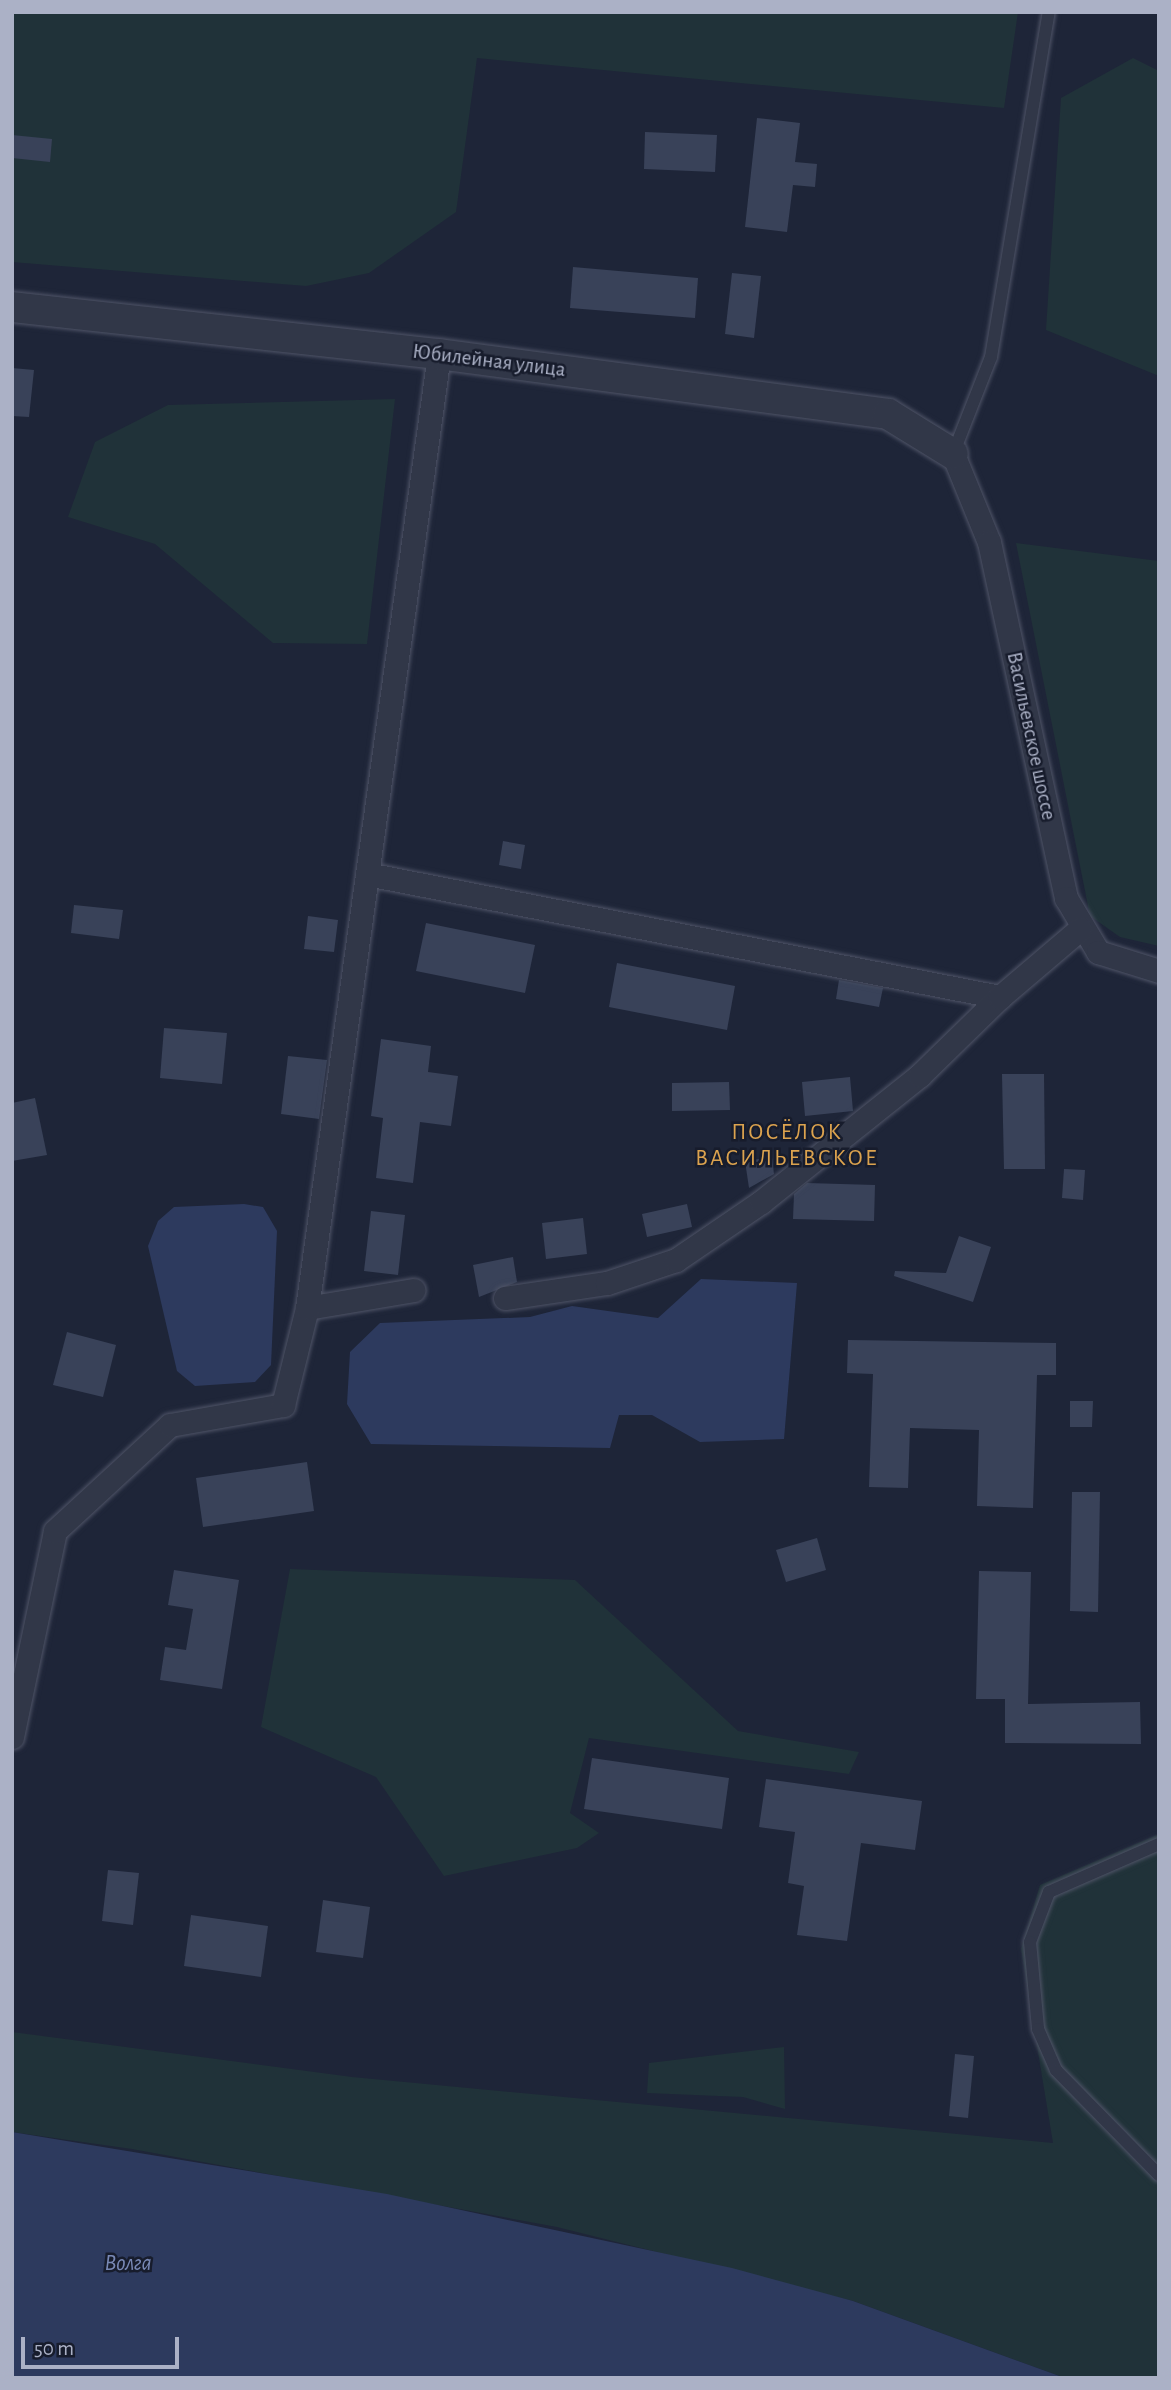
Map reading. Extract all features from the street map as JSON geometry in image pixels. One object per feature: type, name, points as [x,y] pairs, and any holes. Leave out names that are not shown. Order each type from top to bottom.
[{"type":"street","name":"Юбилейная улица","points":[[12,307],[439,354],[888,414],[953,454]]},
{"type":"street","points":[[12,1737],[55,1531],[170,1425],[284,1405],[307,1308],[439,354]]},
{"type":"street","name":"Васильевское шоссе","points":[[953,454],[989,542],[1066,898],[1080,929],[1098,952],[1159,971]]},
{"type":"street","points":[[367,874],[1000,997]]},
{"type":"street","points":[[505,1298],[607,1283],[676,1260],[761,1202],[910,1082],[1000,997],[1080,929]]},
{"type":"street","points":[[307,1308],[413,1290]]},
{"type":"lane","points":[[953,454],[991,357],[1049,12]]},
{"type":"lane","points":[[1159,1844],[1049,1892],[1030,1942],[1038,2029],[1055,2070],[1159,2175]]},
{"type":"shaded area","points":[[12,12],[1018,12],[1004,108],[477,58],[456,212],[369,273],[306,286],[12,262]]},
{"type":"shaded area","points":[[1133,58],[1159,71],[1159,376],[1046,330],[1061,98]]},
{"type":"shaded area","points":[[395,399],[367,644],[273,643],[155,544],[68,517],[95,442],[168,405]]},
{"type":"shaded area","points":[[1016,543],[1159,561],[1159,946],[1120,937],[1090,916]]},
{"type":"shaded area","points":[[290,1569],[575,1580],[738,1731],[859,1752],[849,1774],[589,1738],[570,1813],[599,1833],[577,1848],[444,1876],[376,1777],[261,1727]]},
{"type":"shaded area","points":[[1159,1834],[1159,2378],[1065,2378],[853,2301],[557,2227],[132,2149],[12,2132],[12,2032],[352,2077],[1053,2143],[1021,1949],[1040,1885]]},
{"type":"shaded area","points":[[784,2047],[785,2109],[743,2097],[647,2093],[649,2063]]},
{"type":"water","points":[[244,1204],[263,1207],[277,1231],[271,1365],[255,1382],[195,1386],[177,1371],[148,1246],[158,1221],[174,1207]]},
{"type":"water","points":[[701,1279],[797,1283],[784,1439],[700,1442],[652,1415],[619,1415],[610,1448],[371,1444],[347,1404],[350,1352],[380,1323],[530,1317],[572,1306],[658,1318]]},
{"type":"water","name":"Волга","points":[[12,2132],[387,2194],[732,2268],[853,2301],[1065,2378],[12,2378]]},
{"type":"building","points":[[757,118],[800,123],[795,162],[817,164],[815,187],[793,185],[787,232],[745,227]]},
{"type":"building","points":[[645,132],[717,135],[715,172],[644,169]]},
{"type":"building","points":[[12,135],[52,139],[50,162],[12,158]]},
{"type":"building","points":[[573,267],[698,278],[695,318],[570,308]]},
{"type":"building","points":[[732,273],[761,276],[754,338],[725,334]]},
{"type":"building","points":[[12,368],[34,370],[29,417],[12,416]]},
{"type":"building","points":[[503,841],[525,845],[521,869],[499,865]]},
{"type":"building","points":[[74,905],[123,910],[119,939],[71,933]]},
{"type":"building","points":[[308,916],[338,920],[334,952],[304,949]]},
{"type":"building","points":[[426,923],[535,945],[525,993],[416,971]]},
{"type":"building","points":[[617,963],[735,986],[727,1030],[609,1007]]},
{"type":"building","points":[[839,980],[883,988],[879,1007],[836,999]]},
{"type":"building","points":[[164,1028],[227,1033],[222,1084],[160,1078]]},
{"type":"building","points":[[381,1039],[431,1046],[428,1072],[458,1076],[451,1126],[420,1122],[413,1183],[376,1178],[383,1118],[371,1116]]},
{"type":"building","points":[[288,1056],[327,1060],[319,1119],[281,1114]]},
{"type":"building","points":[[1002,1074],[1044,1074],[1045,1169],[1004,1169]]},
{"type":"building","points":[[850,1077],[853,1111],[805,1116],[802,1082]]},
{"type":"building","points":[[729,1082],[730,1110],[672,1111],[672,1083]]},
{"type":"building","points":[[35,1098],[47,1155],[12,1161],[12,1103]]},
{"type":"building","points":[[772,1157],[774,1174],[749,1188],[745,1161]]},
{"type":"building","points":[[1064,1169],[1085,1170],[1083,1200],[1062,1198]]},
{"type":"building","points":[[807,1183],[875,1185],[874,1221],[793,1219],[794,1194]]},
{"type":"building","points":[[687,1204],[692,1227],[647,1237],[642,1214]]},
{"type":"building","points":[[371,1211],[405,1215],[398,1275],[364,1271]]},
{"type":"building","points":[[583,1218],[587,1254],[546,1259],[542,1223]]},
{"type":"building","points":[[959,1236],[991,1247],[973,1302],[894,1276],[895,1271],[946,1273]]},
{"type":"building","points":[[513,1257],[517,1282],[479,1297],[473,1265]]},
{"type":"building","points":[[67,1332],[116,1345],[103,1397],[53,1385]]},
{"type":"building","points":[[848,1340],[1056,1343],[1056,1375],[1037,1375],[1033,1508],[977,1506],[979,1430],[910,1428],[908,1488],[869,1487],[873,1374],[847,1373]]},
{"type":"building","points":[[1070,1401],[1093,1401],[1092,1427],[1070,1427]]},
{"type":"building","points":[[307,1462],[314,1511],[203,1527],[196,1478]]},
{"type":"building","points":[[1072,1492],[1100,1492],[1098,1612],[1070,1611]]},
{"type":"building","points":[[817,1538],[826,1570],[786,1582],[776,1550]]},
{"type":"building","points":[[174,1570],[239,1580],[222,1689],[160,1680],[165,1647],[186,1650],[193,1609],[168,1605]]},
{"type":"building","points":[[979,1571],[1031,1572],[1028,1704],[1140,1702],[1141,1744],[1005,1743],[1005,1699],[976,1699]]},
{"type":"building","points":[[592,1758],[729,1778],[722,1829],[584,1809]]},
{"type":"building","points":[[766,1779],[922,1801],[915,1850],[861,1843],[847,1941],[797,1935],[804,1886],[788,1883],[795,1832],[759,1827]]},
{"type":"building","points":[[108,1870],[139,1873],[133,1925],[102,1921]]},
{"type":"building","points":[[323,1900],[370,1907],[363,1958],[316,1952]]},
{"type":"building","points":[[191,1915],[268,1926],[261,1977],[184,1966]]},
{"type":"building","points":[[955,2054],[974,2056],[968,2118],[949,2116]]},
{"type":"district","name":"ПОСЁЛОК ВАСИЛЬЕВСКОЕ","points":[[787,1146]]}]
